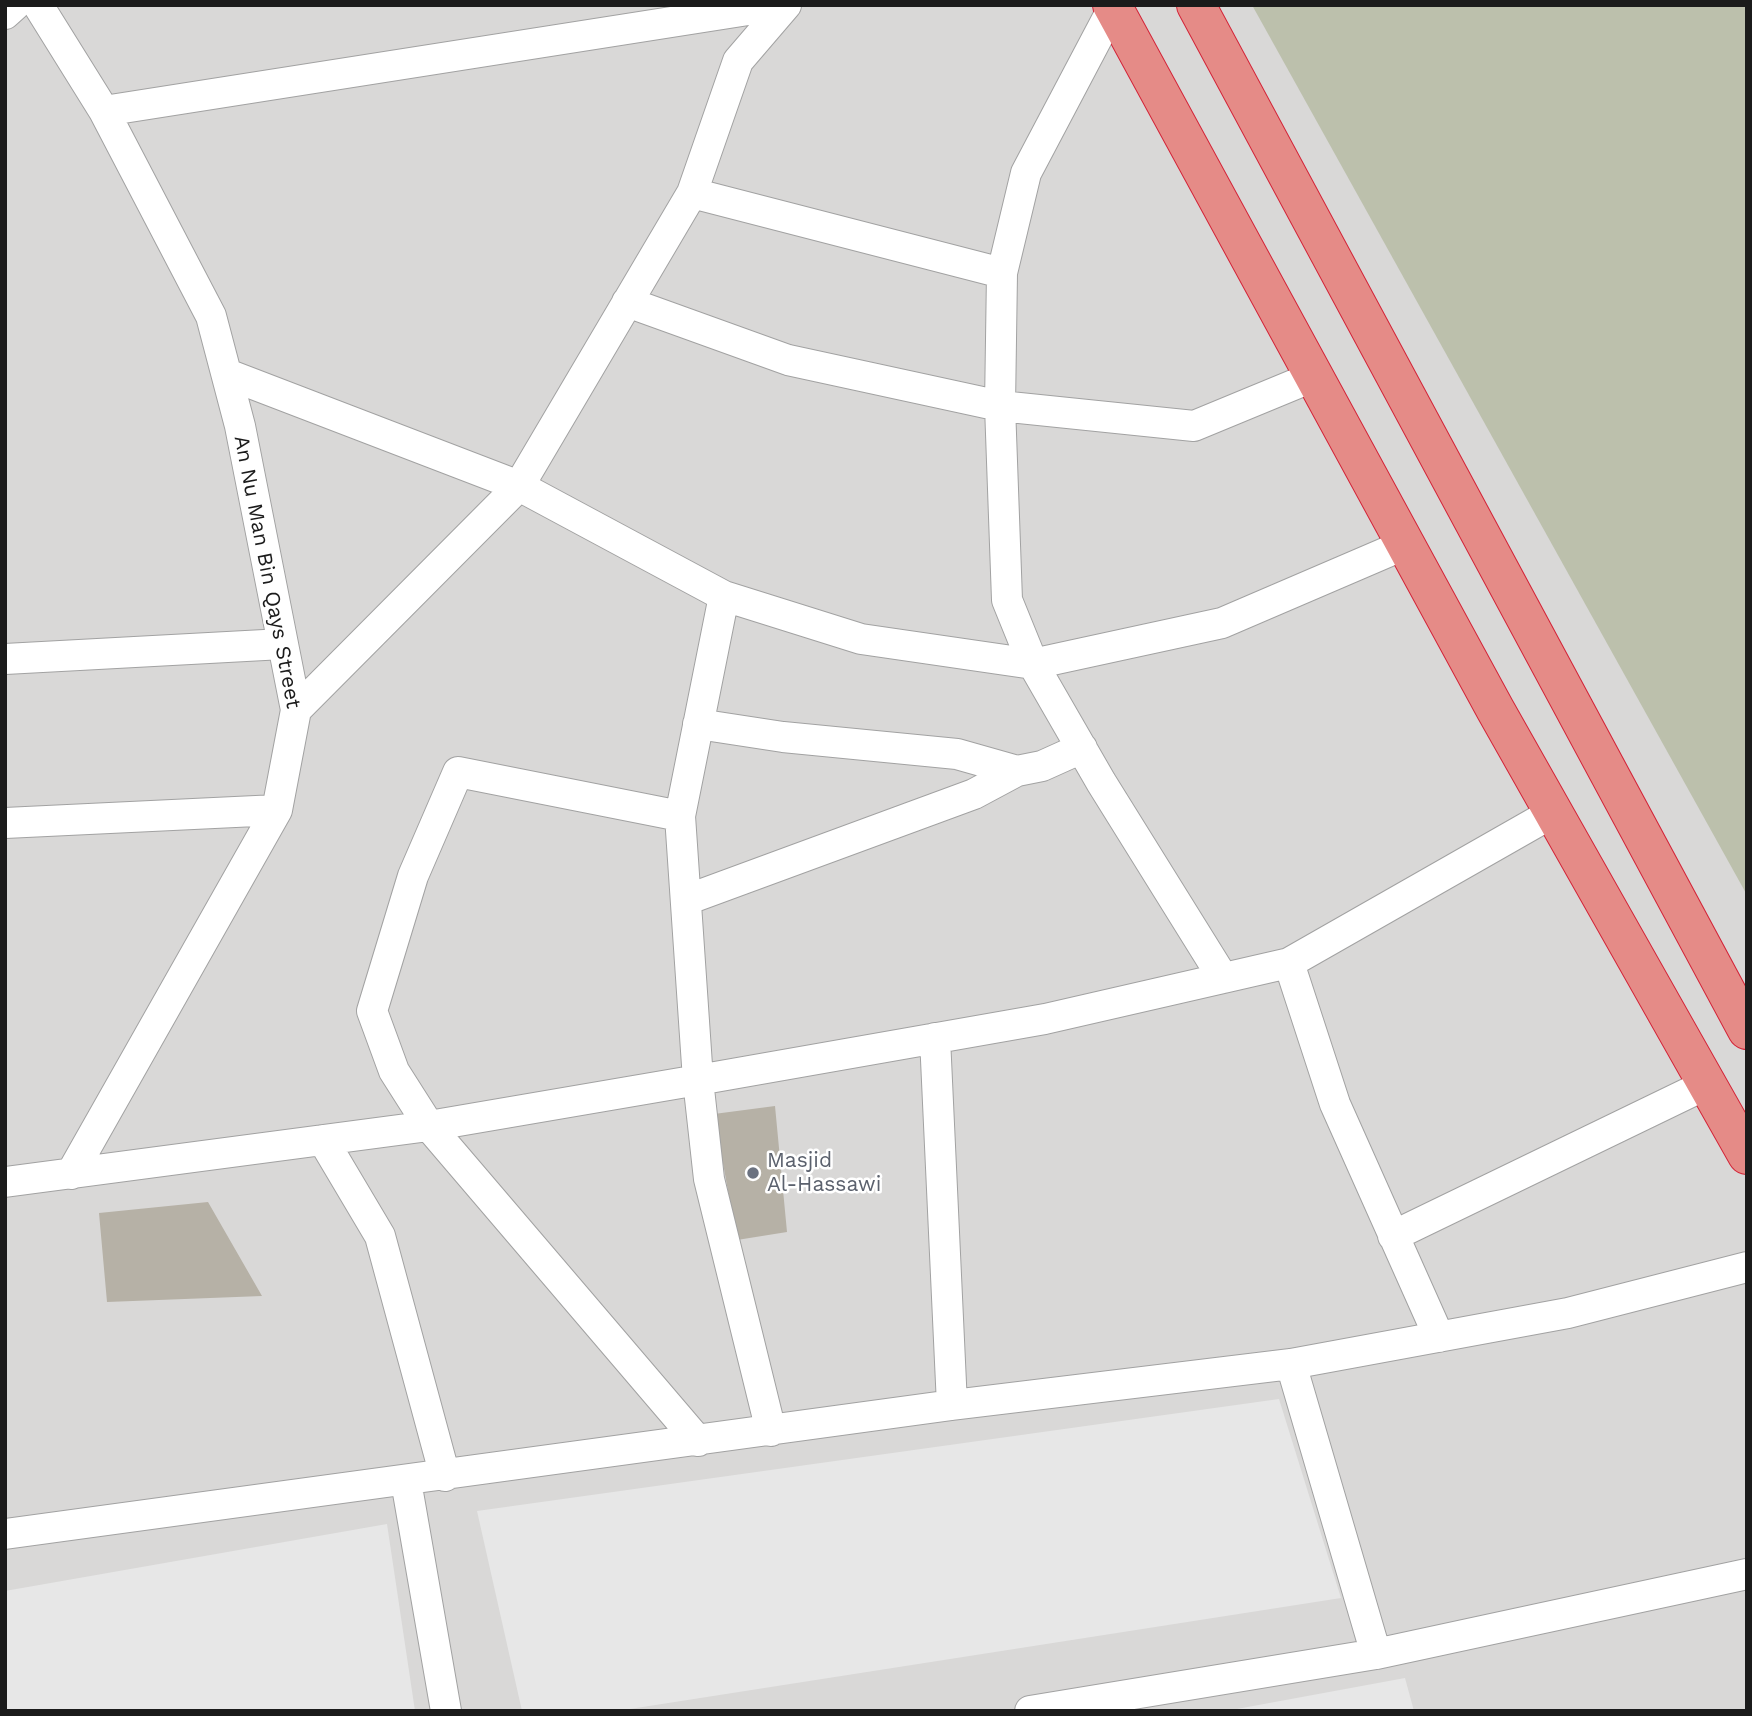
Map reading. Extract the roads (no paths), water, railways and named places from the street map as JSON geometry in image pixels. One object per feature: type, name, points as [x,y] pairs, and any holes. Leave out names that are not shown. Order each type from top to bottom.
[{"type":"highway","points":[[1196,5],[1747,1030]]},
{"type":"highway","points":[[1113,6],[1406,544],[1747,1155]]},
{"type":"street","points":[[5,14],[15,5]]},
{"type":"street","name":"An Nu Man Bin Qays Street","points":[[38,5],[104,111],[211,316],[240,426],[296,709],[277,810],[71,1174]]},
{"type":"street","points":[[104,111],[701,11],[780,5]]},
{"type":"street","points":[[296,709],[519,486],[692,193],[738,61],[786,5]]},
{"type":"street","points":[[1113,6],[1026,173],[1002,273],[1000,406],[1007,600],[1033,663],[1223,978]]},
{"type":"street","points":[[692,193],[1002,273]]},
{"type":"street","points":[[627,302],[788,360],[1000,406],[1194,426],[1315,376]]},
{"type":"street","points":[[226,374],[519,486],[724,596],[861,639],[1033,663],[1222,623],[1406,544]]},
{"type":"street","points":[[724,596],[680,816],[698,1080],[709,1180],[771,1432]]},
{"type":"street","points":[[5,659],[283,644]]},
{"type":"street","points":[[698,724],[783,737],[957,754],[1017,771]]},
{"type":"street","points":[[686,900],[974,794],[1017,771],[1053,762],[1082,748]]},
{"type":"street","points":[[680,816],[458,772],[413,876],[372,1010],[394,1071],[429,1126],[698,1441]]},
{"type":"street","points":[[5,823],[277,810]]},
{"type":"street","points":[[5,1182],[429,1126],[1045,1019],[1289,963],[1554,812]]},
{"type":"street","points":[[1289,963],[1335,1104],[1439,1336]]},
{"type":"street","points":[[935,1038],[951,1405]]},
{"type":"street","points":[[1393,1236],[1707,1084]]},
{"type":"street","points":[[323,1140],[380,1236],[445,1476]]},
{"type":"street","points":[[5,1534],[771,1432],[951,1405],[1291,1364],[1568,1313],[1747,1267]]},
{"type":"street","points":[[1291,1364],[1376,1654]]},
{"type":"street","points":[[406,1481],[446,1711]]},
{"type":"street","points":[[1030,1711],[1376,1654],[1747,1574]]},
{"type":"place","name":"Masjid Al-Hassawi","points":[[753,1173]]}]
